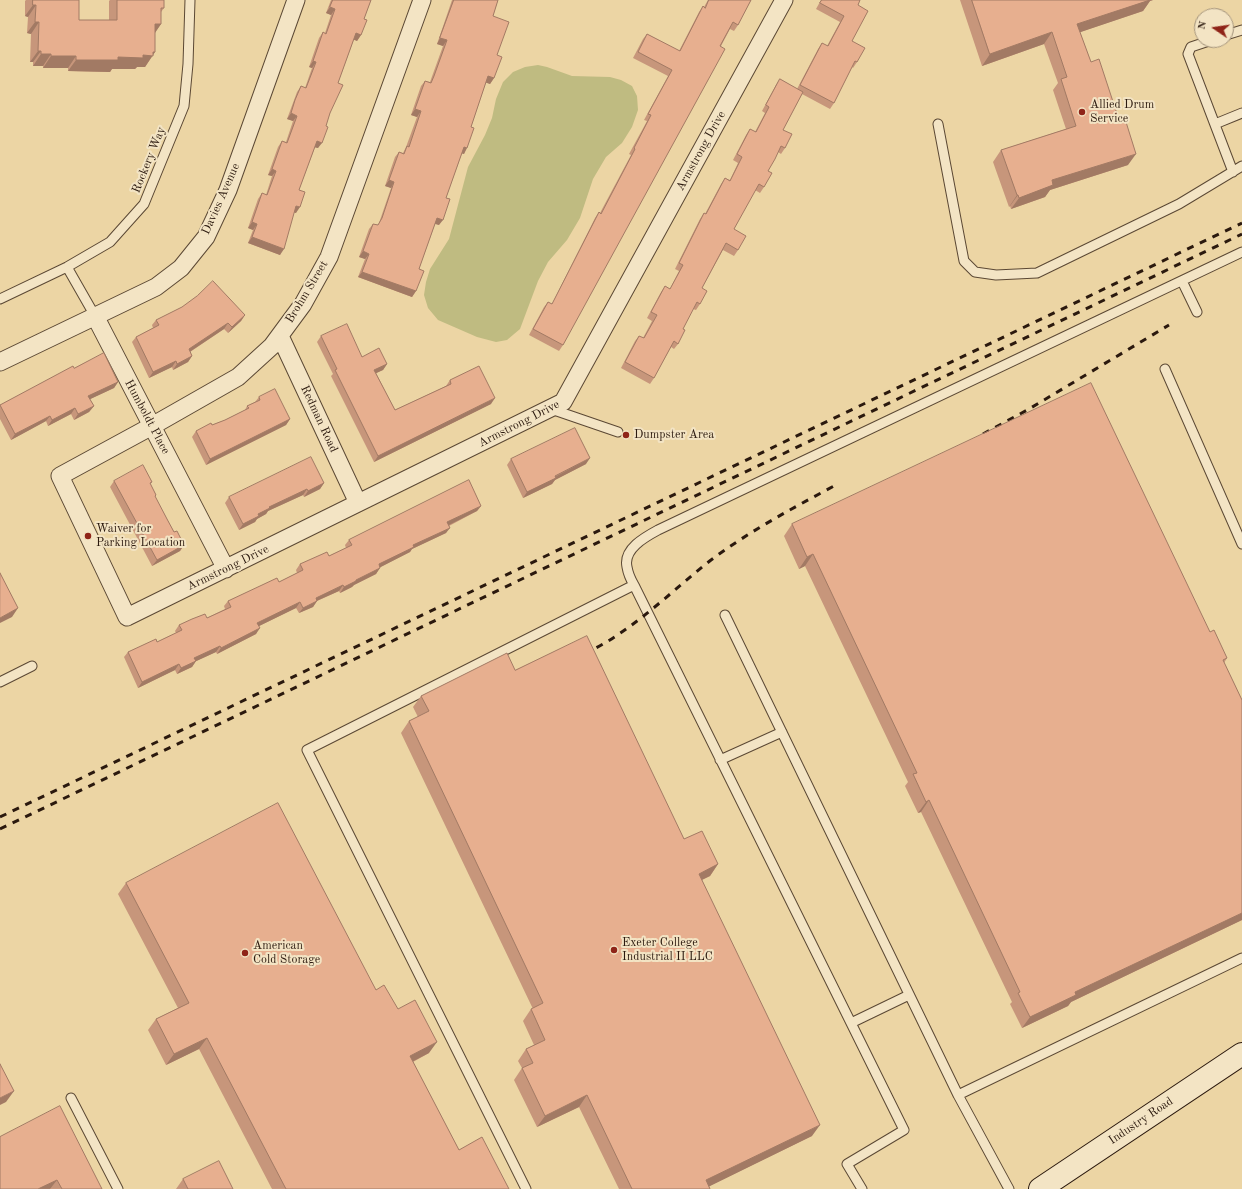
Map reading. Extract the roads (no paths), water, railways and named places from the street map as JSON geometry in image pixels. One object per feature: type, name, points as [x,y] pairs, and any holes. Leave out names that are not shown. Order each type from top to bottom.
[{"type":"main road","name":"Industry Road","points":[[1040,1189],[1242,1054]]},
{"type":"street","name":"Davies Avenue","points":[[0,362],[156,287],[181,268],[206,237],[228,190],[296,0]]},
{"type":"street","name":"Brohm Street","points":[[127,617],[60,476],[238,377],[272,346],[280,336],[303,304],[329,257],[422,0]]},
{"type":"street","name":"Armstrong Drive","points":[[127,617],[563,402],[784,0]]},
{"type":"street","name":"Humboldt Place","points":[[95,316],[226,569]]},
{"type":"street","name":"Redman Road","points":[[280,336],[358,503]]},
{"type":"lane","name":"Rockery Way","points":[[0,299],[66,267],[110,242],[144,204],[184,106],[188,64],[190,0]]},
{"type":"lane","points":[[1194,46],[1191,47],[1188,54],[1233,172]]},
{"type":"lane","points":[[1214,124],[1242,113]]},
{"type":"lane","points":[[938,124],[964,261],[975,272],[996,275],[1037,273],[1179,204],[1242,166]]},
{"type":"lane","points":[[862,1189],[847,1164],[904,1130],[634,585],[626,566],[629,556],[633,547],[641,540],[658,530],[1242,252]]},
{"type":"lane","name":"Humboldt Place","points":[[66,267],[95,316]]},
{"type":"lane","points":[[1182,281],[1197,312]]},
{"type":"lane","points":[[1166,369],[1242,544]]},
{"type":"lane","points":[[550,408],[618,432]]},
{"type":"lane","points":[[526,1189],[306,750],[634,585]]},
{"type":"lane","points":[[725,616],[958,1095],[1009,1189]]},
{"type":"lane","points":[[0,682],[32,666]]},
{"type":"lane","points":[[720,760],[782,732]]},
{"type":"lane","points":[[958,1095],[1242,958]]},
{"type":"lane","points":[[850,1023],[909,995]]},
{"type":"lane","points":[[71,1098],[118,1189]]},
{"type":"railway","points":[[0,817],[1242,223]]},
{"type":"railway","points":[[0,829],[1242,234]]},
{"type":"railway","points":[[983,434],[1029,409],[1169,325]]},
{"type":"railway","points":[[584,654],[602,645],[635,623],[726,549],[771,521],[834,486]]},
{"type":"place","name":"Allied Drum Service","points":[[1082,112]]},
{"type":"place","name":"Dumpster Area","points":[[626,435]]},
{"type":"place","name":"Waiver for Parking Location","points":[[88,536]]},
{"type":"place","name":"Exeter College Industrial II LLC","points":[[614,950]]},
{"type":"place","name":"American Cold Storage","points":[[245,953]]}]
